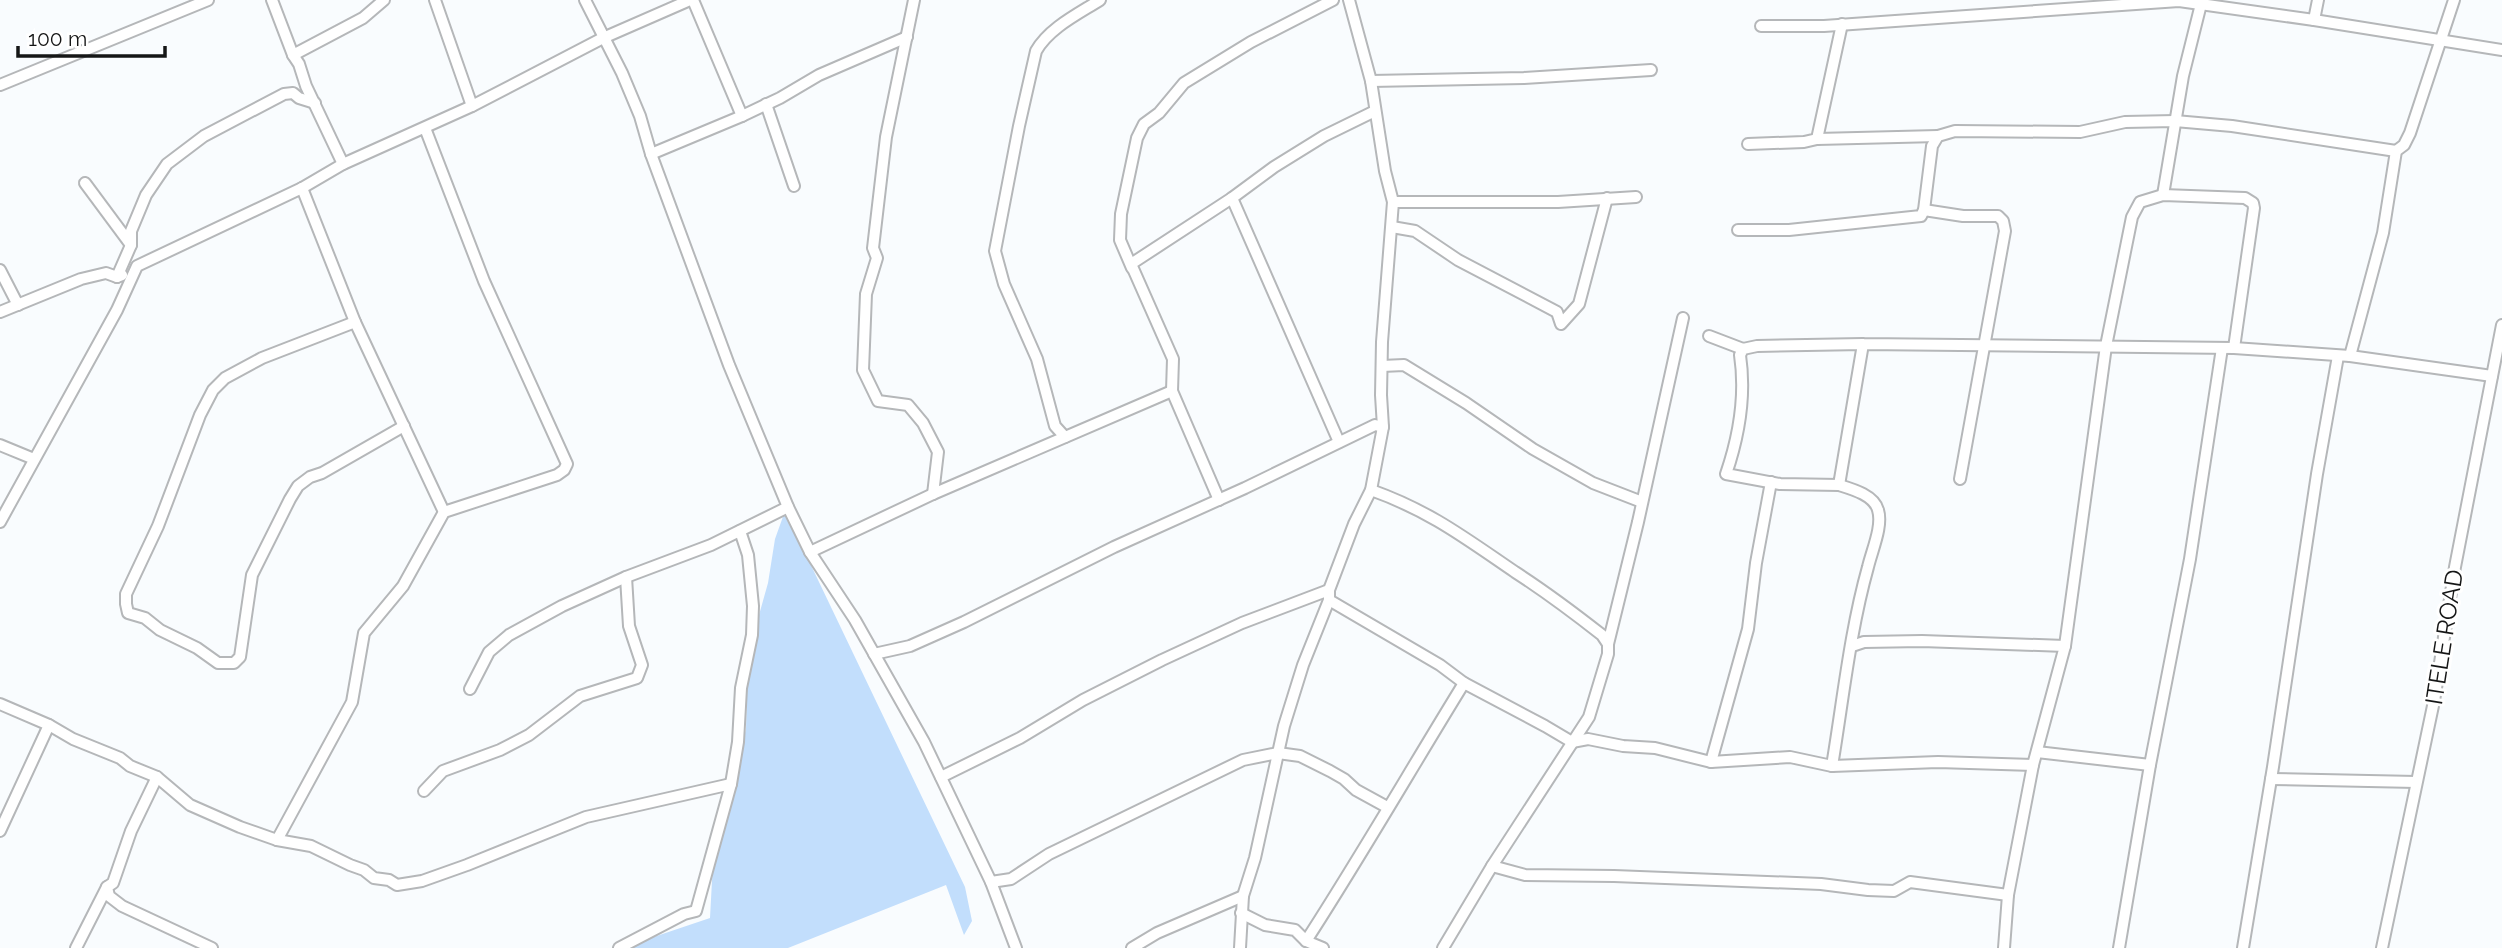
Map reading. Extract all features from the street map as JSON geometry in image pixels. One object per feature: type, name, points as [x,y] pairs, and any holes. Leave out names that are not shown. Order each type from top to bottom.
[{"type":"street","points":[[0,85],[208,0]]},
{"type":"street","points":[[272,0],[293,55],[343,164]]},
{"type":"street","points":[[293,55],[363,18],[384,0]]},
{"type":"street","points":[[435,0],[472,106]]},
{"type":"street","points":[[585,0],[635,105],[729,365],[788,506],[810,552],[855,620],[924,742],[991,882],[1016,948]]},
{"type":"street","points":[[0,312],[81,279],[106,273],[117,277],[302,188],[343,164],[472,106],[603,38],[691,0],[742,116]]},
{"type":"street","points":[[914,0],[886,137],[873,248],[877,258],[866,294],[863,370],[878,401],[908,405],[923,423],[938,452],[933,494]]},
{"type":"street","points":[[1065,437],[1055,426],[1037,359],[1004,284],[995,251],[1036,51],[1041,41],[1052,31],[1100,0]]},
{"type":"street","points":[[1219,500],[1172,391],[1173,359],[1120,240],[1121,214],[1137,138],[1144,124],[1159,113],[1184,83],[1251,42],[1334,0]]},
{"type":"street","points":[[1240,948],[1243,897],[1255,858],[1278,753],[1303,665],[1354,524],[1371,490],[1383,427],[1382,366],[1393,202],[1385,171],[1371,81],[1349,0]]},
{"type":"street","points":[[2314,20],[2318,0]]},
{"type":"street","points":[[2243,948],[2317,474],[2344,356],[2383,233],[2396,151],[2404,145],[2410,133],[2454,0]]},
{"type":"street","points":[[1761,26],[1842,24],[2179,1],[2502,50]]},
{"type":"street","points":[[2163,195],[2175,121],[2201,3]]},
{"type":"street","points":[[1817,139],[1842,24]]},
{"type":"street","points":[[651,154],[742,116],[819,75],[907,37]]},
{"type":"street","points":[[1371,81],[1524,78],[1651,70]]},
{"type":"street","points":[[117,277],[131,244],[131,231],[146,195],[167,164],[204,136],[284,94],[293,93],[315,103]]},
{"type":"street","points":[[766,104],[794,186]]},
{"type":"street","points":[[1135,275],[1131,264],[1314,142],[1375,111]]},
{"type":"street","points":[[1748,144],[1938,136],[1955,131],[2080,132],[2125,122],[2175,121],[2232,126],[2396,151]]},
{"type":"street","points":[[277,840],[352,702],[364,633],[403,586],[444,512],[556,475],[564,470],[567,464],[484,281],[425,128]]},
{"type":"street","points":[[1738,230],[1789,229],[1915,219],[1921,216],[1924,210],[1932,146],[1938,136]]},
{"type":"street","points":[[85,183],[131,244]]},
{"type":"street","points":[[302,188],[355,322],[444,512]]},
{"type":"street","points":[[2004,948],[2008,895],[2033,765],[2066,646],[2106,346],[2135,209],[2140,202],[2163,195],[2245,198],[2253,202],[2254,208],[2150,765],[2119,948]]},
{"type":"street","points":[[1393,202],[1558,202],[1636,197]]},
{"type":"street","points":[[1233,198],[1339,442]]},
{"type":"street","points":[[1392,227],[1415,231],[1458,260],[1558,312],[1560,324],[1579,304],[1607,198]]},
{"type":"street","points":[[1924,210],[1963,216],[1998,216],[2003,221],[2005,231],[1960,479]]},
{"type":"street","points":[[0,522],[111,321],[137,266]]},
{"type":"street","points":[[0,270],[18,305]]},
{"type":"street","points":[[1443,948],[1588,717],[1608,654],[1608,644],[1683,318]]},
{"type":"street","points":[[355,322],[262,358],[225,378],[213,390],[200,415],[158,526],[126,594],[128,613],[145,618],[160,630],[197,648],[218,663],[234,663],[240,657],[252,575],[271,533],[298,486],[404,426]]},
{"type":"street","name":"ITELE ROAD","points":[[2382,948],[2434,701],[2455,567],[2502,325]]},
{"type":"street","points":[[1709,336],[1743,349],[1757,346],[1863,344],[2228,348],[2344,356],[2492,376]]},
{"type":"street","points":[[1839,485],[1863,344]]},
{"type":"street","points":[[1743,349],[1740,355],[1742,370],[1738,435],[1727,474],[1770,482],[1839,485],[1859,491],[1875,503],[1879,511],[1877,533],[1859,597],[1832,766]]},
{"type":"street","points":[[1382,366],[1404,366],[1466,403],[1533,449],[1593,483],[1642,502]]},
{"type":"street","points":[[810,552],[933,494],[1172,391]]},
{"type":"street","points":[[874,654],[910,646],[964,622],[1114,547],[1375,425],[1383,427]]},
{"type":"street","points":[[0,444],[34,458]]},
{"type":"street","points":[[1711,762],[1748,629],[1770,482]]},
{"type":"street","points":[[1371,490],[1441,521],[1538,585],[1602,635],[1608,644]]},
{"type":"street","points":[[470,689],[489,652],[509,635],[562,606],[740,531],[788,506]]},
{"type":"street","points":[[619,948],[684,914],[696,911],[730,785],[738,742],[741,688],[752,635],[753,606],[747,555],[740,531]]},
{"type":"street","points":[[424,791],[443,771],[500,750],[529,735],[580,696],[636,678],[642,665],[629,626],[626,577]]},
{"type":"street","points":[[1329,595],[1464,683],[1572,743],[1588,738],[1623,746],[1655,748],[1711,762],[1790,757],[1832,766],[1938,762],[2033,765]]},
{"type":"street","points":[[941,777],[1020,738],[1083,700],[1162,660],[1242,623],[1329,595]]},
{"type":"street","points":[[1852,646],[1864,642],[1922,641],[2066,646]]},
{"type":"street","points":[[1306,940],[1464,683]]},
{"type":"street","points":[[0,704],[157,777],[190,805],[240,828],[277,840],[311,846],[364,870],[374,878],[389,880],[397,885],[422,881],[467,866],[586,817],[730,785]]},
{"type":"street","points":[[0,831],[49,725]]},
{"type":"street","points":[[2037,752],[2150,765]]},
{"type":"street","points":[[991,882],[1011,879],[1049,854],[1243,760],[1278,753],[1300,757],[1330,771],[1356,790],[1387,807]]},
{"type":"street","points":[[76,948],[107,887],[113,883],[131,831],[157,777]]},
{"type":"street","points":[[2271,779],[2416,782]]},
{"type":"street","points":[[1492,866],[1525,875],[1821,884],[1894,891],[1910,882],[2008,895]]},
{"type":"street","points":[[107,887],[109,896],[122,906],[210,947]]},
{"type":"street","points":[[1132,948],[1157,933],[1243,897]]},
{"type":"street","points":[[1241,913],[1265,925],[1295,930],[1306,940],[1323,948]]},
{"type":"shaded area","points":[[785,511],[965,887],[972,921],[964,935],[946,885],[788,948],[621,948],[710,918],[713,862],[746,729],[748,654],[768,583],[775,539]]}]
